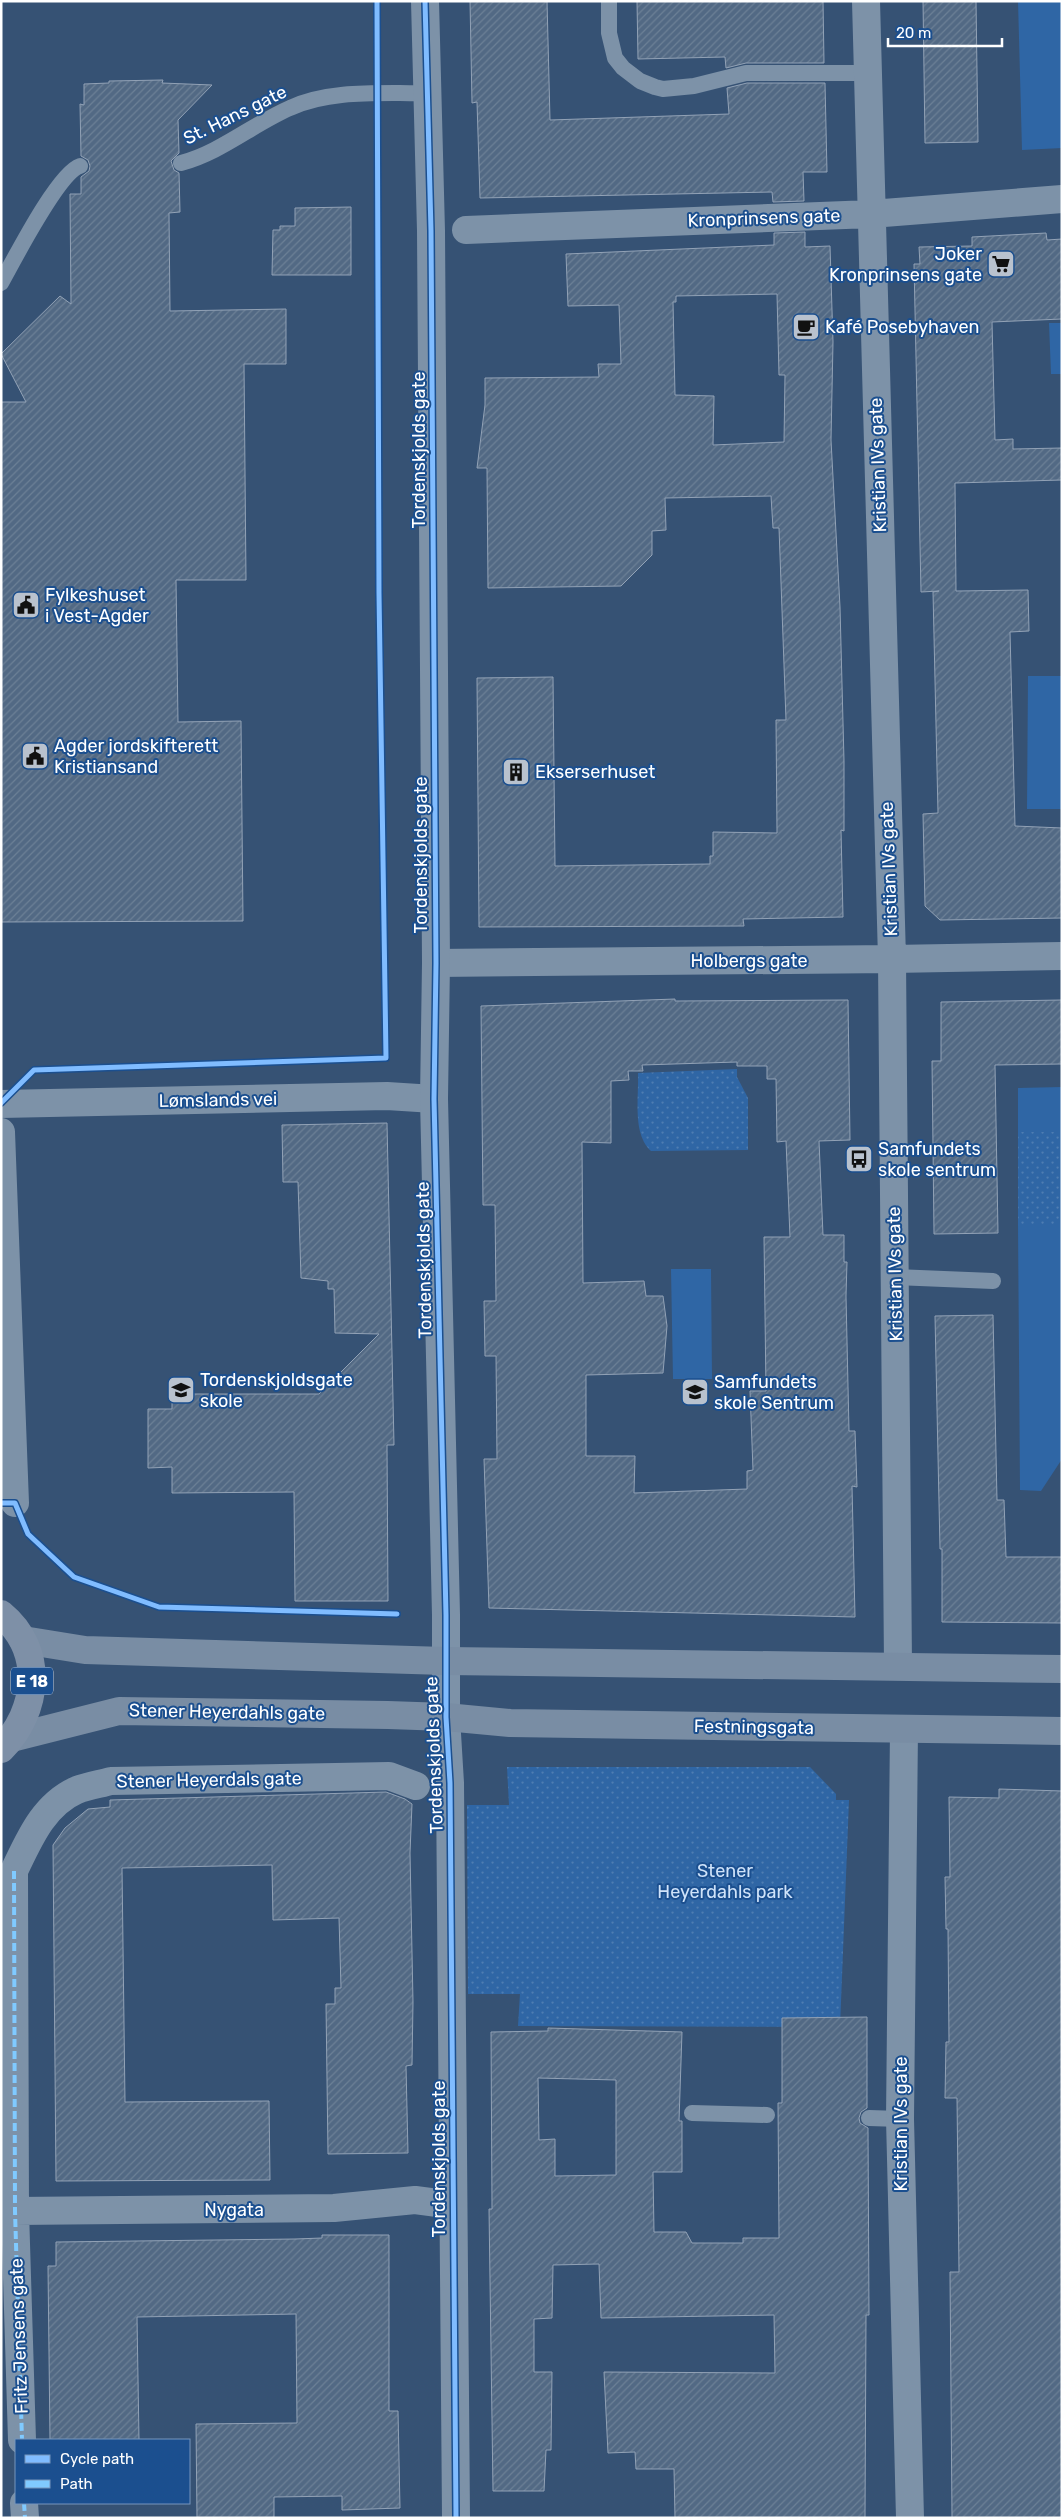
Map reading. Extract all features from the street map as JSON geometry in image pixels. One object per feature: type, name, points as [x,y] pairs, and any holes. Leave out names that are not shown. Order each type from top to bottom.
[{"type":"highway","name":"E 18","points":[[1,1614],[23,1640],[29,1656],[32,1690],[22,1724],[7,1743]]},
{"type":"main road","points":[[23,1640],[85,1650],[445,1661],[1062,1669]]},
{"type":"main road","name":"Stener Heyerdahls gate","points":[[7,1743],[119,1711],[446,1717]]},
{"type":"main road","name":"Festningsgata","points":[[446,1717],[510,1723],[1062,1731]]},
{"type":"street","name":"Tordenskjolds gate","points":[[425,1],[431,241],[436,963],[434,1099],[446,1717],[450,1783],[456,2518]]},
{"type":"street","name":"Kristian IVs gate","points":[[866,1],[892,959],[898,1666]]},
{"type":"street","name":"Kronprinsens gate","points":[[466,230],[871,214],[1062,199]]},
{"type":"street","name":"Holbergs gate","points":[[436,963],[1062,956]]},
{"type":"street","name":"Lømslands vei","points":[[1,1104],[387,1096],[434,1099]]},
{"type":"street","points":[[1,1132],[15,1503]]},
{"type":"street","name":"Kristian IVs gate","points":[[904,1729],[900,2119],[910,2518]]},
{"type":"street","name":"Stener Heyerdals gate","points":[[14,1871],[33,1832],[51,1808],[77,1790],[112,1781],[389,1776],[416,1786]]},
{"type":"street","name":"Fritz Jensens gate","points":[[14,1871],[15,2211],[22,2439]]},
{"type":"street","name":"Nygata","points":[[15,2211],[334,2208],[415,2200],[453,2205]]},
{"type":"street","points":[[24,2504],[25,2518]]},
{"type":"lane","points":[[609,1],[609,33],[615,58],[623,68],[640,81],[654,87],[664,89],[694,86],[746,73],[868,73]]},
{"type":"lane","name":"St. Hans gate","points":[[180,163],[202,154],[301,104],[340,96],[427,93]]},
{"type":"lane","points":[[1,282],[54,193],[71,172],[80,166]]},
{"type":"lane","points":[[895,1277],[993,1280]]},
{"type":"lane","points":[[692,2113],[767,2115]]},
{"type":"lane","points":[[869,2118],[900,2119]]},
{"type":"green space","points":[[1018,1],[1062,1],[1062,148],[1022,150]]},
{"type":"green space","points":[[1049,323],[1062,323],[1062,374],[1051,374]]},
{"type":"green space","points":[[1028,676],[1062,676],[1062,809],[1027,809]]},
{"type":"green space","points":[[737,1069],[737,1077],[748,1098],[748,1150],[651,1151],[645,1144],[639,1125],[638,1073]]},
{"type":"green space","points":[[1062,1087],[1062,1132],[1018,1132],[1018,1088]]},
{"type":"green space","points":[[1018,1132],[1062,1132],[1062,1225],[1018,1225]]},
{"type":"green space","points":[[1018,1225],[1062,1225],[1062,1459],[1041,1491],[1020,1490]]},
{"type":"green space","points":[[671,1269],[711,1269],[712,1379],[673,1379]]},
{"type":"green space","name":"Stener Heyerdahls park","points":[[507,1767],[810,1767],[836,1794],[836,1800],[849,1800],[840,2027],[518,2026],[520,1994],[468,1994],[467,1805],[509,1805]]},
{"type":"building","points":[[470,1],[547,1],[550,120],[729,114],[727,88],[747,83],[825,83],[827,172],[803,172],[804,201],[773,202],[772,192],[480,198],[477,102],[472,103]]},
{"type":"building","points":[[637,1],[823,1],[824,63],[746,63],[726,68],[725,57],[638,59]]},
{"type":"building","points":[[923,1],[976,1],[978,142],[925,143]]},
{"type":"building","points":[[163,80],[162,83],[212,85],[178,120],[179,153],[171,161],[174,170],[179,173],[180,212],[169,213],[170,311],[286,309],[286,364],[244,364],[246,580],[176,580],[178,722],[241,721],[243,921],[1,922],[1,402],[26,402],[1,354],[60,296],[71,304],[70,194],[81,194],[81,177],[89,171],[90,166],[88,160],[81,156],[80,104],[84,105],[84,84],[109,83],[109,81]]},
{"type":"building","points":[[351,207],[351,275],[272,275],[273,230],[280,230],[280,226],[295,226],[295,208]]},
{"type":"building","points":[[805,232],[805,247],[830,246],[833,342],[831,440],[840,607],[844,761],[844,831],[841,830],[843,917],[743,919],[744,926],[479,927],[477,678],[553,677],[555,866],[710,864],[710,856],[713,856],[713,832],[777,833],[776,720],[786,720],[779,528],[773,528],[771,496],[665,498],[666,530],[652,531],[652,555],[621,586],[488,588],[487,468],[477,468],[485,405],[485,378],[599,377],[598,364],[621,364],[619,305],[568,306],[566,254],[774,245],[774,233]],"holes":[[[777,294],[779,375],[785,375],[784,442],[713,445],[714,396],[675,395],[673,302],[676,302],[676,296]]]},
{"type":"building","points":[[1046,233],[1047,240],[1062,239],[1062,319],[992,322],[995,440],[1013,439],[1013,449],[1062,448],[1062,480],[955,483],[956,591],[1028,590],[1029,631],[1010,632],[1015,826],[1062,828],[1062,918],[940,920],[925,906],[923,814],[938,813],[933,592],[939,591],[921,592],[914,264],[920,264],[919,247],[972,246],[972,237]]},
{"type":"building","points":[[675,999],[675,1001],[848,1000],[850,1140],[819,1141],[823,1235],[844,1235],[844,1262],[847,1262],[849,1431],[855,1431],[857,1487],[852,1486],[855,1617],[489,1608],[484,1459],[497,1459],[496,1356],[485,1356],[484,1301],[496,1301],[495,1205],[483,1205],[481,1006]],"holes":[[[737,1062],[737,1066],[767,1066],[767,1079],[776,1079],[777,1142],[786,1141],[790,1237],[764,1237],[766,1391],[750,1391],[753,1470],[747,1471],[747,1489],[634,1493],[635,1456],[586,1456],[586,1375],[663,1373],[667,1326],[663,1296],[646,1296],[644,1281],[583,1283],[582,1142],[611,1143],[611,1081],[629,1080],[628,1071],[643,1071],[642,1065]]]},
{"type":"building","points":[[1062,1000],[1062,1064],[995,1065],[998,1233],[934,1234],[932,1061],[941,1061],[941,1002]]},
{"type":"building","points":[[387,1123],[394,1445],[387,1445],[388,1601],[295,1601],[294,1492],[172,1493],[172,1467],[148,1468],[148,1409],[172,1409],[172,1394],[319,1394],[379,1334],[335,1333],[334,1289],[328,1289],[328,1281],[301,1278],[298,1182],[283,1182],[282,1125]]},
{"type":"building","points":[[993,1315],[997,1500],[1004,1500],[1006,1557],[1062,1557],[1062,1623],[942,1622],[942,1549],[940,1549],[935,1316]]},
{"type":"building","points":[[999,1789],[1062,1791],[1062,2518],[952,2518],[950,2272],[959,2272],[957,2098],[945,2098],[946,2042],[949,2042],[948,1929],[946,1929],[945,1877],[950,1877],[949,1797],[999,1798]]},
{"type":"building","points":[[386,1792],[405,1799],[412,1804],[410,1853],[413,2002],[412,2065],[406,2066],[408,2153],[328,2154],[326,2004],[335,2004],[335,1988],[341,1988],[339,1918],[273,1920],[272,1865],[122,1868],[125,2102],[269,2101],[270,2180],[56,2181],[53,1845],[65,1828],[88,1809],[110,1807],[110,1800]]},
{"type":"building","points":[[867,2017],[867,2108],[861,2112],[859,2118],[860,2123],[868,2128],[869,2315],[866,2315],[865,2518],[675,2518],[674,2469],[636,2469],[635,2452],[608,2453],[604,2372],[775,2373],[774,2315],[601,2318],[599,2264],[553,2265],[552,2318],[534,2319],[534,2372],[552,2372],[551,2450],[546,2450],[544,2491],[493,2491],[489,2209],[492,2209],[491,2032],[548,2031],[548,2028],[682,2032],[679,2121],[682,2121],[682,2172],[653,2172],[654,2232],[686,2232],[692,2243],[743,2243],[743,2238],[779,2238],[778,2103],[782,2103],[782,2018]],"holes":[[[538,2078],[616,2080],[616,2175],[555,2176],[555,2139],[539,2140]]]},
{"type":"building","points":[[322,2235],[389,2235],[389,2411],[398,2411],[400,2508],[342,2510],[342,2496],[274,2497],[274,2518],[197,2518],[196,2424],[297,2423],[296,2314],[137,2317],[139,2439],[50,2439],[48,2266],[56,2266],[56,2242],[322,2238]]},
{"type":"marked path","points":[[14,1871],[15,2211],[22,2439]]},
{"type":"marked path","points":[[24,2504],[25,2518]]},
{"type":"cycle path","points":[[1,1103],[34,1070],[386,1058],[379,593],[377,1]]},
{"type":"cycle path","points":[[425,1],[431,231],[436,963],[434,1099],[446,1615],[446,1717],[450,1783],[456,2518]]},
{"type":"cycle path","points":[[1,1503],[15,1503],[28,1534],[74,1577],[159,1607],[397,1614]]},
{"type":"place","name":"Joker Kronprinsens gate","points":[[1001,264]]},
{"type":"place","name":"Kafé Posebyhaven","points":[[806,327]]},
{"type":"place","name":"Fylkeshuset i Vest-Agder","points":[[26,605]]},
{"type":"place","name":"Agder jordskifterett Kristiansand","points":[[35,756]]},
{"type":"place","name":"Ekserserhuset","points":[[516,772]]},
{"type":"place","name":"Samfundets skole sentrum","points":[[859,1159]]},
{"type":"place","name":"Tordenskjoldsgate skole","points":[[181,1390]]},
{"type":"place","name":"Samfundets skole Sentrum","points":[[695,1392]]}]
